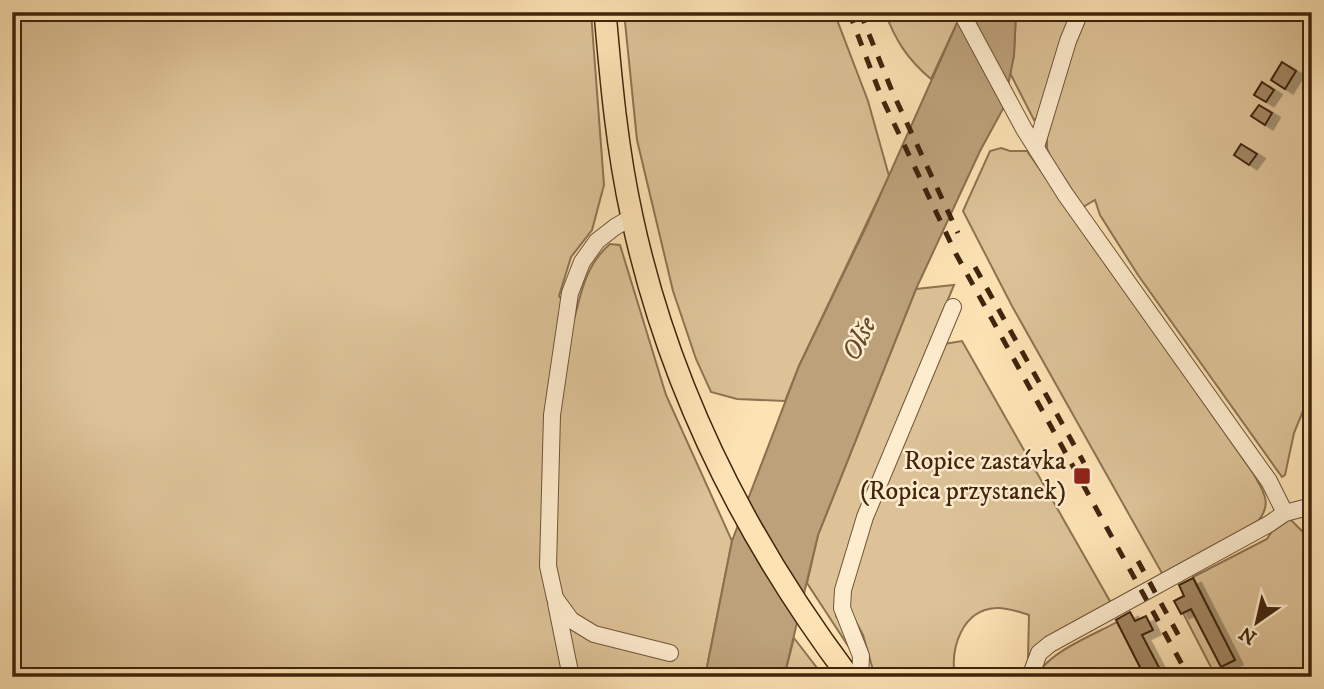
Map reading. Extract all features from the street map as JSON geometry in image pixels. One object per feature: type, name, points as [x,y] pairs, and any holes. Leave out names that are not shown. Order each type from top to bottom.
[{"type":"main road","points":[[605,12],[612,92],[632,217],[676,368],[723,478],[770,560],[849,677]]},
{"type":"street","points":[[961,12],[1024,129],[1065,194],[1269,481],[1285,513]]},
{"type":"street","points":[[1036,147],[1068,41],[1080,12]]},
{"type":"street","points":[[570,677],[548,566],[552,415],[570,293],[582,262],[597,241],[632,217]]},
{"type":"street","points":[[860,677],[861,656],[842,607],[844,590],[865,517],[953,307]]},
{"type":"street","points":[[1030,677],[1039,653],[1050,644],[1285,513],[1312,506]]},
{"type":"street","points":[[555,597],[571,620],[594,634],[670,653]]},
{"type":"shaded area","points":[[12,12],[591,12],[604,185],[592,230],[571,257],[559,296],[575,316],[583,286],[596,260],[610,244],[620,245],[666,395],[732,541],[705,677],[12,677]]},
{"type":"shaded area","points":[[624,12],[834,12],[868,101],[889,176],[785,401],[737,399],[711,392],[696,359],[673,291],[637,140]]},
{"type":"shaded area","points":[[885,12],[953,12],[958,21],[931,79],[903,49]]},
{"type":"shaded area","points":[[1016,12],[1074,12],[1038,117],[1034,120],[1010,73],[1014,55]]},
{"type":"shaded area","points":[[1085,12],[1312,12],[1312,389],[1294,433],[1285,475],[1282,477],[1138,275],[1100,215],[1095,200],[1083,207],[1050,156],[1047,136],[1071,52],[1088,14]]},
{"type":"shaded area","points":[[1001,148],[1027,151],[1253,473],[1264,493],[1266,505],[1256,524],[1163,575],[1012,306],[963,211],[990,151]]},
{"type":"shaded area","points":[[954,285],[898,419],[835,600],[836,616],[847,633],[856,658],[807,583],[818,535],[916,289]]},
{"type":"shaded area","points":[[962,341],[1111,603],[1037,647],[1028,659],[1029,615],[1004,608],[984,610],[967,623],[961,632],[955,654],[955,677],[875,677],[863,635],[849,609],[848,592],[884,484],[944,344]]},
{"type":"shaded area","points":[[1290,519],[1305,534],[1312,549],[1312,677],[1216,677],[1183,613],[1191,609],[1221,667],[1235,660],[1193,577],[1267,539],[1272,531]]},
{"type":"shaded area","points":[[1117,622],[1145,677],[1037,677],[1042,668],[1060,652]]},
{"type":"shaded area","points":[[794,638],[824,677],[784,677]]},
{"type":"water","name":"Olše","points":[[962,12],[1016,12],[1014,55],[1004,107],[980,151],[916,289],[818,535],[784,677],[705,677],[732,541],[799,366],[866,227]]},
{"type":"building","points":[[1282,62],[1296,71],[1285,89],[1271,80]]},
{"type":"building","points":[[1262,82],[1274,90],[1266,102],[1254,95]]},
{"type":"building","points":[[1259,105],[1272,113],[1265,125],[1251,116]]},
{"type":"building","points":[[1241,144],[1257,154],[1249,165],[1234,155]]},
{"type":"building","points":[[1193,578],[1235,660],[1221,667],[1191,609],[1181,614],[1174,601],[1184,596],[1179,585]]},
{"type":"building","points":[[1130,612],[1135,621],[1146,616],[1153,630],[1142,635],[1164,677],[1145,677],[1116,620]]},
{"type":"railway","points":[[849,12],[881,96],[956,254],[1189,677]]},
{"type":"railway","points":[[860,12],[892,91],[958,233]]},
{"type":"railway","points":[[975,267],[1084,463]]},
{"type":"railway","points":[[1138,561],[1180,638]]},
{"type":"place","name":"Ropice zastávka (Ropica przystanek)","points":[[1082,476]]}]
